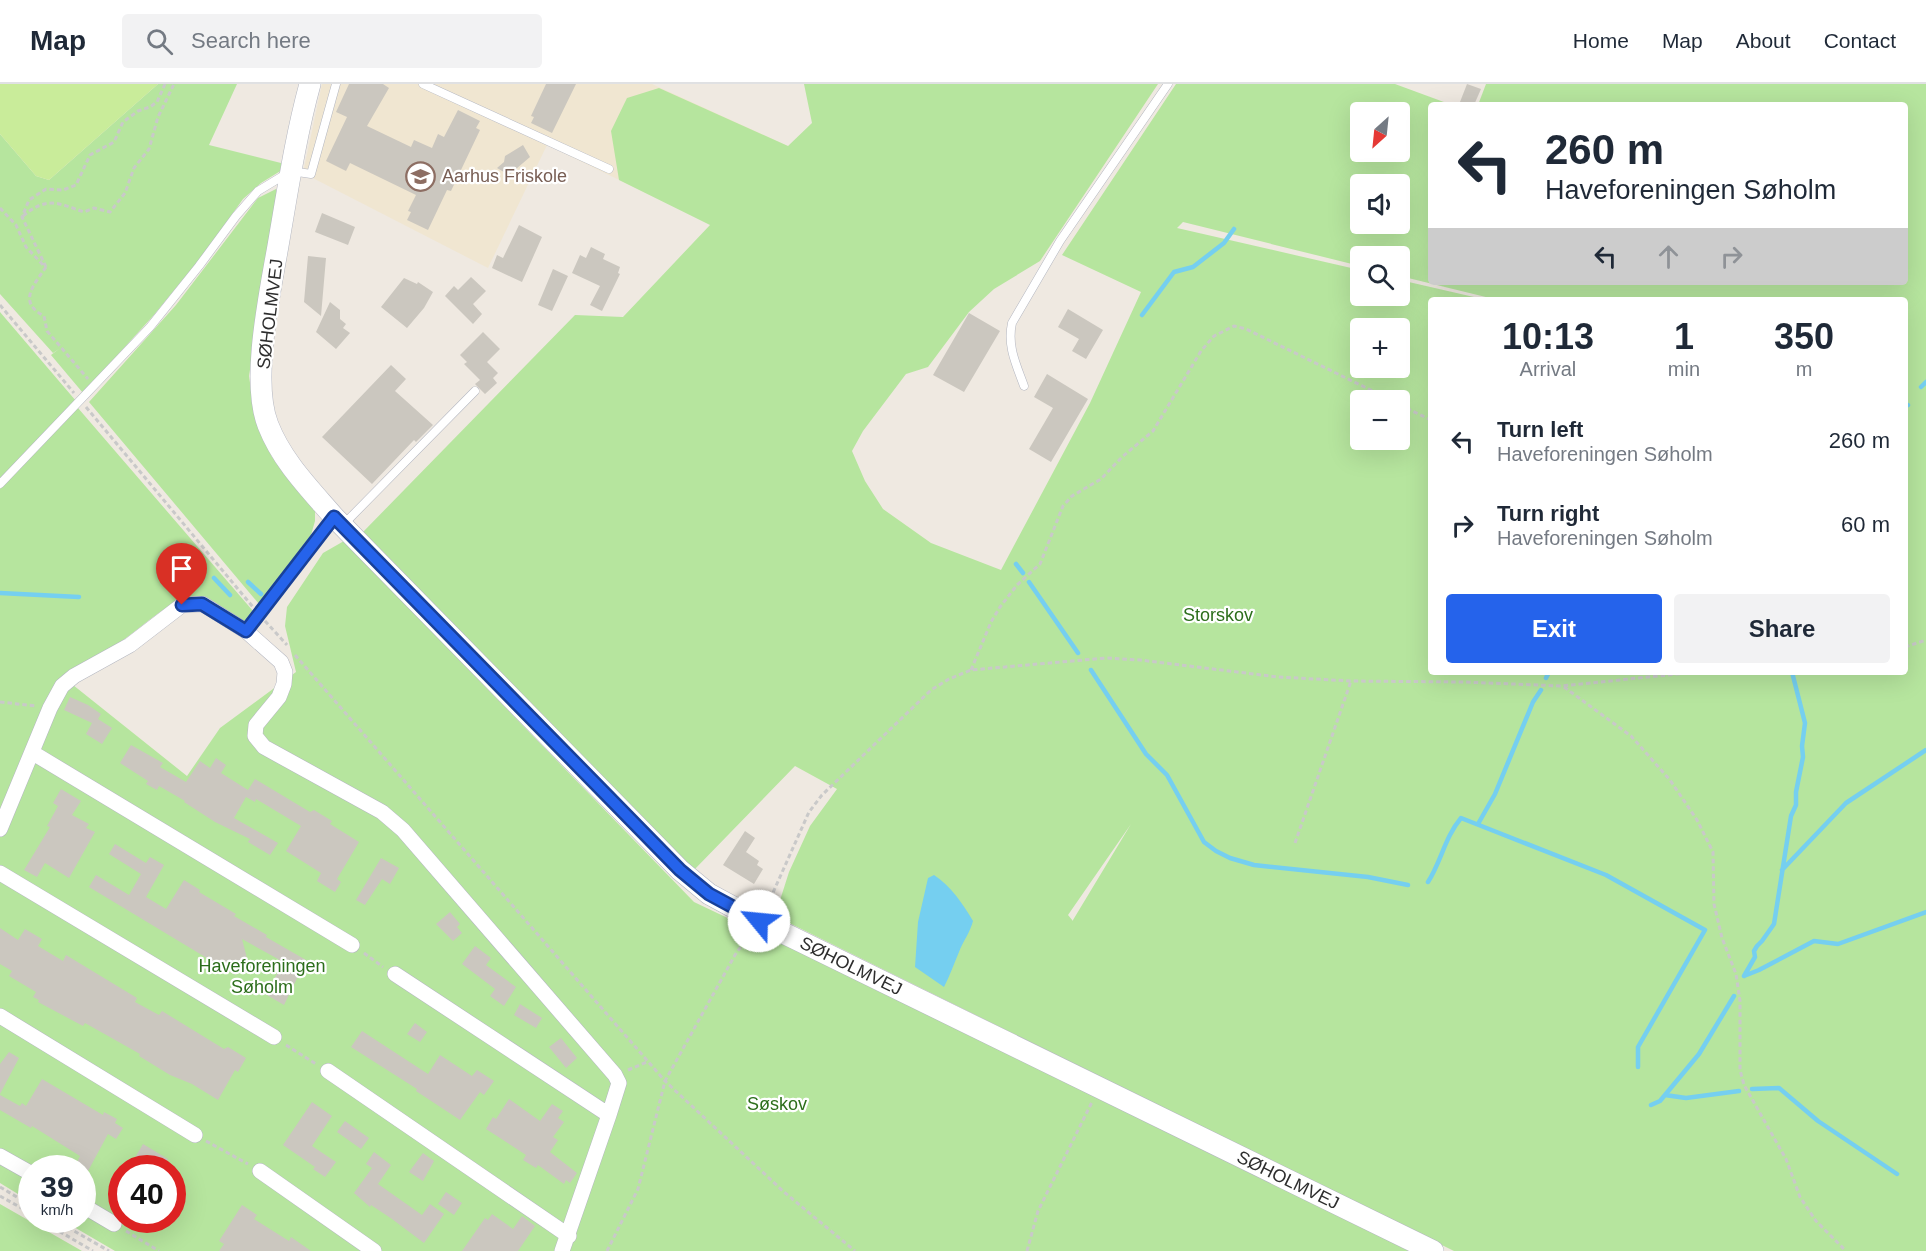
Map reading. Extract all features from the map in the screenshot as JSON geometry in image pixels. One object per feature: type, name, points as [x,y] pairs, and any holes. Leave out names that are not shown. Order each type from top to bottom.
[{"type":"street","name":"SØHOLMVEJ","points":[[310,84],[303,112],[301,172],[262,348],[261,388],[267,423],[286,461],[339,521],[680,870],[709,894],[759,921],[1433,1251]]},
{"type":"street","points":[[0,830],[50,708],[62,686],[74,676],[130,645],[182,605],[202,604],[246,631],[281,662],[285,672],[284,684],[279,697],[256,725],[255,736],[264,747],[382,812],[403,830],[615,1075],[619,1083],[569,1236],[562,1251]]},
{"type":"street","points":[[33,753],[352,945]]},
{"type":"street","points":[[0,873],[274,1037]]},
{"type":"street","points":[[395,974],[609,1114]]},
{"type":"street","points":[[0,1016],[195,1135]]},
{"type":"street","points":[[328,1071],[569,1236]]},
{"type":"street","points":[[0,1156],[18,1166]]},
{"type":"street","points":[[260,1171],[374,1251]]},
{"type":"lane","points":[[0,484],[150,327],[258,191],[301,172],[336,84]]},
{"type":"lane","points":[[423,84],[609,169]]},
{"type":"lane","points":[[1024,386],[1011,351],[1012,323],[1060,241],[1168,84]]},
{"type":"lane","points":[[246,631],[339,521],[475,391]]},
{"type":"path","points":[[46,267],[22,217],[29,200],[46,189],[63,190],[76,185],[90,155],[114,142],[123,122],[138,111],[157,102],[165,84]]},
{"type":"path","points":[[22,217],[33,208],[55,202],[84,212],[94,208],[110,212],[125,193],[134,168],[149,149],[158,117],[174,84]]},
{"type":"path","points":[[0,207],[16,225],[26,247],[46,267]]},
{"type":"path","points":[[46,267],[30,290],[29,301],[35,312],[44,316],[47,331],[94,386]]},
{"type":"path","points":[[0,305],[260,615],[665,1081],[784,1192],[855,1251]]},
{"type":"path","points":[[971,670],[1000,606],[1017,585],[1040,564],[1063,506],[1072,496],[1101,479],[1122,457],[1153,431],[1201,351],[1214,336],[1234,326],[1246,329],[1371,390]]},
{"type":"path","points":[[1410,410],[1428,419]]},
{"type":"path","points":[[1908,646],[1926,640]]},
{"type":"path","points":[[607,1251],[638,1189],[665,1081],[735,955],[771,900],[809,812],[822,795],[931,690],[949,679],[971,670],[1106,658],[1278,677],[1351,681],[1562,686],[1667,675]]},
{"type":"path","points":[[1294,843],[1351,681]]},
{"type":"path","points":[[1562,686],[1631,736],[1670,780],[1697,820],[1713,852],[1714,904],[1722,938],[1736,974],[1740,1000],[1740,1070],[1744,1085],[1786,1159],[1800,1197],[1816,1221],[1846,1251]]},
{"type":"path","points":[[0,702],[50,708]]},
{"type":"path","points":[[352,945],[395,974]]},
{"type":"path","points":[[274,1037],[328,1071]]},
{"type":"path","points":[[615,1075],[648,1061]]},
{"type":"path","points":[[1027,1251],[1038,1210],[1099,1087]]},
{"type":"path","points":[[195,1135],[260,1171]]},
{"type":"path","points":[[0,1187],[18,1198]]},
{"type":"path","points":[[0,1196],[18,1206]]},
{"type":"path","points":[[62,1233],[93,1251]]},
{"type":"path","points":[[78,1233],[109,1251]]},
{"type":"path","points":[[129,1233],[159,1251]]},
{"type":"shaded area","name":"Aarhus Friskole","points":[[322,84],[652,84],[788,146],[710,224],[547,145],[488,268],[303,173]]},
{"type":"green space","points":[[0,84],[158,84],[49,180],[36,176],[0,134]]},
{"type":"green space","points":[[158,84],[237,84],[209,145],[281,163],[282,170],[261,183],[243,199],[203,255],[153,316],[83,393],[51,355],[59,349],[53,353],[0,294],[0,134],[36,176],[49,180]]},
{"type":"green space","name":"Storskov","points":[[804,84],[1158,84],[1040,261],[994,289],[969,312],[928,367],[906,374],[863,431],[852,451],[865,481],[883,509],[931,543],[1001,570],[1090,403],[1141,292],[1062,255],[1176,84],[1395,84],[1444,102],[1428,102],[1428,283],[1410,278],[1410,246],[1350,246],[1350,264],[1183,222],[1177,228],[1350,268],[1350,306],[1410,306],[1410,282],[1474,297],[1428,297],[1428,675],[1908,675],[1908,297],[1486,297],[1437,285],[1908,285],[1908,102],[1479,102],[1486,84],[1926,84],[1926,1251],[1454,1251],[775,916],[789,872],[810,826],[837,789],[795,766],[694,870],[363,532],[575,315],[623,317],[710,225],[619,180],[611,131],[627,98],[659,88],[788,146],[812,123]],"holes":[[[1131,824],[1073,920],[1073,921],[1068,915]]]},
{"type":"green space","points":[[276,189],[278,195],[249,376],[255,417],[272,457],[315,511],[315,521],[311,535],[259,604],[89,402],[176,305],[258,198]]},
{"type":"green space","points":[[0,312],[76,401],[0,479]]},
{"type":"green space","points":[[78,408],[253,611],[254,616],[246,621],[233,616],[204,597],[197,596],[179,600],[118,643],[63,677],[187,776],[220,728],[296,672],[285,626],[287,607],[323,553],[344,541],[694,902],[1171,1129],[1410,1251],[115,1251],[84,1233],[96,1233],[96,1155],[18,1155],[18,1194],[0,1183],[0,489]]},
{"type":"green space","points":[[0,1204],[18,1214],[18,1233],[51,1233],[82,1251],[0,1251]]},
{"type":"water","points":[[934,875],[951,890],[973,921],[944,987],[915,967],[918,922],[928,878]]},
{"type":"building","points":[[349,84],[383,84],[389,88],[367,126],[411,147],[414,140],[432,148],[438,134],[444,137],[458,110],[480,121],[476,128],[480,130],[451,191],[447,190],[428,230],[407,220],[411,212],[408,211],[416,195],[350,163],[346,171],[326,161],[347,117],[336,112]]},
{"type":"building","points":[[546,84],[576,84],[552,133],[531,123],[534,117],[531,116]]},
{"type":"building","points":[[1467,84],[1481,89],[1475,102],[1460,102]]},
{"type":"building","points":[[523,145],[530,157],[509,175],[497,168],[504,162],[505,156]]},
{"type":"building","points":[[322,213],[355,227],[348,245],[315,232]]},
{"type":"building","points":[[519,225],[542,237],[522,282],[492,268],[497,255],[503,258]]},
{"type":"building","points":[[591,247],[605,254],[603,259],[620,267],[618,273],[620,274],[602,311],[590,305],[600,286],[572,273],[580,255],[586,258]]},
{"type":"building","points":[[308,256],[326,258],[321,316],[304,302]]},
{"type":"building","points":[[553,269],[568,276],[552,311],[538,305]]},
{"type":"building","points":[[471,277],[486,291],[473,304],[482,314],[473,324],[445,296],[454,286],[458,290]]},
{"type":"building","points":[[404,278],[417,284],[418,282],[433,292],[424,308],[407,328],[381,307]]},
{"type":"building","points":[[330,302],[340,310],[340,319],[346,324],[343,328],[350,333],[336,349],[316,332]]},
{"type":"building","points":[[1068,309],[1103,330],[1086,359],[1072,351],[1079,339],[1058,327]]},
{"type":"building","points":[[969,313],[1000,331],[964,392],[933,375]]},
{"type":"building","points":[[483,332],[500,349],[487,362],[498,373],[493,378],[497,383],[485,394],[475,384],[480,380],[464,364],[467,362],[460,355]]},
{"type":"building","points":[[391,365],[406,379],[395,391],[433,425],[416,442],[414,440],[372,484],[322,437]]},
{"type":"building","points":[[1047,374],[1088,399],[1051,462],[1029,449],[1053,408],[1034,397]]},
{"type":"building","points":[[70,697],[101,714],[98,719],[112,728],[102,744],[86,734],[92,723],[64,710]]},
{"type":"building","points":[[131,745],[163,763],[160,767],[186,782],[200,761],[210,768],[216,758],[226,765],[221,773],[248,790],[255,779],[310,812],[314,810],[332,821],[330,824],[359,842],[337,879],[341,882],[335,892],[317,881],[321,873],[286,851],[301,826],[256,799],[255,802],[246,797],[234,818],[278,843],[270,855],[248,842],[250,839],[215,822],[159,786],[157,790],[146,784],[148,781],[120,763]]},
{"type":"building","points":[[61,789],[81,801],[72,815],[89,824],[86,828],[95,832],[69,878],[45,863],[37,877],[24,870],[50,827],[47,826],[58,806],[53,803]]},
{"type":"building","points":[[745,831],[755,838],[746,852],[759,861],[757,865],[763,869],[754,884],[723,865]]},
{"type":"building","points":[[115,844],[146,863],[150,857],[164,865],[146,897],[166,909],[184,880],[200,890],[199,892],[236,914],[234,916],[267,935],[266,937],[306,960],[284,1005],[265,994],[283,964],[278,959],[242,939],[248,962],[244,969],[237,971],[235,975],[89,887],[96,875],[129,895],[141,874],[109,854]]},
{"type":"building","points":[[381,858],[399,868],[390,884],[382,879],[365,905],[356,900]]},
{"type":"building","points":[[450,912],[460,924],[457,927],[462,933],[453,941],[436,924]]},
{"type":"building","points":[[0,928],[18,940],[25,929],[42,939],[38,946],[63,961],[66,955],[137,998],[135,1002],[159,1015],[162,1011],[224,1049],[228,1047],[246,1058],[238,1072],[235,1070],[218,1100],[192,1084],[170,1075],[139,1056],[140,1054],[85,1023],[83,1026],[38,1002],[39,1000],[33,997],[36,992],[9,976],[12,971],[0,964]]},
{"type":"building","points":[[475,946],[491,958],[486,965],[516,987],[504,1006],[490,996],[495,989],[462,964]]},
{"type":"building","points":[[520,1004],[542,1018],[536,1028],[514,1015]]},
{"type":"building","points":[[415,1023],[427,1032],[420,1042],[407,1034]]},
{"type":"building","points":[[362,1031],[428,1074],[440,1055],[472,1076],[477,1070],[494,1081],[484,1095],[480,1092],[460,1120],[416,1091],[417,1089],[351,1047]]},
{"type":"building","points":[[561,1038],[577,1058],[566,1068],[549,1047]]},
{"type":"building","points":[[9,1052],[19,1058],[0,1094],[0,1064]]},
{"type":"building","points":[[42,1079],[103,1115],[104,1112],[117,1119],[115,1123],[123,1128],[116,1139],[108,1134],[96,1156],[78,1155],[32,1126],[31,1128],[0,1110],[0,1095],[20,1106],[22,1103],[26,1106]]},
{"type":"building","points":[[509,1099],[540,1121],[552,1104],[563,1111],[558,1118],[564,1122],[553,1137],[558,1140],[550,1152],[577,1173],[570,1183],[566,1180],[564,1184],[538,1165],[536,1168],[523,1160],[526,1155],[486,1129],[493,1117],[496,1119]]},
{"type":"building","points":[[312,1102],[332,1116],[312,1146],[336,1162],[325,1177],[313,1169],[315,1167],[283,1145]]},
{"type":"building","points":[[345,1121],[369,1138],[361,1149],[337,1132]]},
{"type":"building","points":[[143,1144],[161,1155],[137,1155]]},
{"type":"building","points":[[374,1152],[391,1165],[378,1184],[422,1215],[430,1204],[444,1214],[424,1243],[371,1205],[370,1207],[354,1193],[372,1168],[366,1164]]},
{"type":"building","points":[[423,1153],[434,1161],[423,1181],[409,1172]]},
{"type":"building","points":[[446,1192],[462,1203],[454,1215],[438,1204]]},
{"type":"building","points":[[242,1205],[257,1215],[254,1219],[289,1241],[291,1237],[311,1251],[219,1251],[224,1244],[219,1241]]},
{"type":"building","points":[[492,1214],[513,1229],[522,1216],[535,1226],[518,1251],[462,1251],[485,1218],[488,1220]]},
{"type":"waterway","points":[[1142,315],[1174,272],[1193,267],[1224,243],[1234,229]]},
{"type":"waterway","points":[[1921,387],[1926,382]]},
{"type":"waterway","points":[[1016,564],[1023,573]]},
{"type":"waterway","points":[[214,578],[230,595]]},
{"type":"waterway","points":[[248,582],[261,594]]},
{"type":"waterway","points":[[1029,582],[1078,653]]},
{"type":"waterway","points":[[0,593],[79,597]]},
{"type":"waterway","points":[[1091,670],[1146,754],[1167,775],[1204,842],[1216,851],[1254,865],[1368,877],[1408,885]]},
{"type":"waterway","points":[[1744,976],[1755,957],[1754,951],[1774,924],[1791,816],[1796,805],[1805,723],[1793,675]]},
{"type":"waterway","points":[[1478,824],[1495,794],[1533,702],[1541,690]]},
{"type":"waterway","points":[[1782,870],[1846,803],[1926,750]]},
{"type":"waterway","points":[[1428,882],[1451,833],[1461,818],[1606,875],[1705,930],[1638,1047],[1638,1067]]},
{"type":"waterway","points":[[1744,976],[1814,941],[1838,944],[1926,912]]},
{"type":"waterway","points":[[1651,1105],[1660,1101],[1699,1054],[1734,996]]},
{"type":"waterway","points":[[1752,1089],[1779,1088],[1818,1121],[1897,1174]]},
{"type":"waterway","points":[[1665,1095],[1686,1098],[1739,1091]]},
{"type":"place","name":"Aarhus Friskole","points":[[421,176]]},
{"type":"route","points":[[182,605],[202,604],[246,631],[334,517],[680,870],[709,894],[759,921]]},
{"type":"park label","name":"Haveforeningen Søholm","points":[[262,976]]},
{"type":"park label","name":"Søskov","points":[[777,1104]]}]
